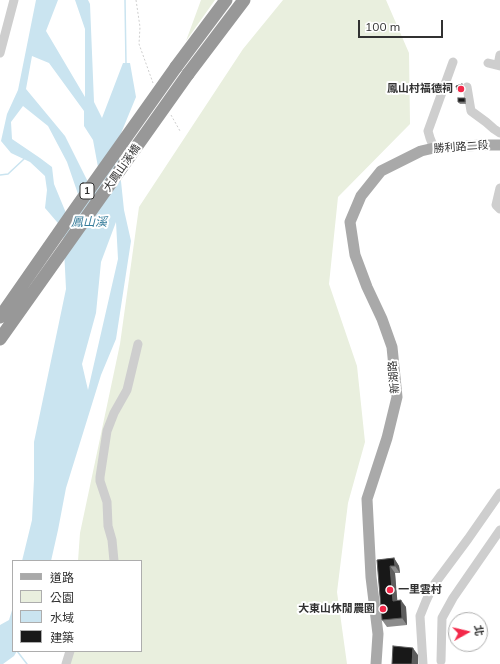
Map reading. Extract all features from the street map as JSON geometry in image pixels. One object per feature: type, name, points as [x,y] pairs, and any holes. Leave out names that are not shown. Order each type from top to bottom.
[{"type":"highway","name":"大鳳山溪橋","points":[[0,317],[176,67],[226,0]]},
{"type":"highway","name":"大鳳山溪橋","points":[[0,340],[188,74],[244,0]]},
{"type":"main road","name":"勝利路二段","points":[[421,151],[434,148],[500,145]]},
{"type":"main road","name":"新湖路","points":[[376,664],[378,634],[371,577],[367,499],[387,438],[397,397],[392,347],[355,255],[350,222],[361,196],[381,171],[421,151]]},
{"type":"lane","points":[[0,53],[14,0]]},
{"type":"lane","points":[[488,63],[499,66],[500,55]]},
{"type":"lane","points":[[434,148],[428,131],[453,62]]},
{"type":"lane","points":[[467,87],[471,112],[500,133]]},
{"type":"lane","points":[[500,188],[496,205],[500,209]]},
{"type":"lane","points":[[114,560],[112,540],[108,526],[107,502],[100,477],[107,431],[114,413],[127,390],[138,344]]},
{"type":"lane","points":[[423,664],[420,616],[426,601],[433,586],[500,493]]},
{"type":"lane","points":[[441,660],[442,618],[453,598],[500,530]]},
{"type":"lane","points":[[66,664],[70,652]]},
{"type":"path","points":[[136,0],[140,27],[139,44],[154,85]]},
{"type":"green space","points":[[201,0],[215,0],[186,41]]},
{"type":"green space","points":[[283,0],[386,0],[409,53],[410,124],[338,197],[329,284],[357,366],[365,442],[348,503],[337,592],[347,664],[68,664],[69,652],[142,652],[142,560],[78,560],[80,533],[120,344],[139,207],[243,49]]},
{"type":"water","name":"鳳山溪","points":[[36,0],[58,0],[46,31],[85,97],[85,29],[75,0],[88,0],[90,4],[94,102],[102,118],[123,63],[130,63],[136,97],[117,143],[124,210],[131,241],[116,339],[101,375],[66,488],[51,560],[22,560],[32,520],[34,442],[66,289],[63,229],[45,208],[47,190],[45,176],[30,162],[11,153],[1,141],[7,114],[18,90]],"holes":[[[32,56],[49,63],[84,111],[84,126],[93,140],[98,167],[88,182],[65,136],[26,89]],[[23,106],[48,126],[67,162],[78,194],[66,213],[54,184],[52,167],[12,139],[11,122]],[[116,222],[118,259],[88,390],[82,364],[96,313],[101,262]]]},
{"type":"water","points":[[12,610],[12,652],[16,652],[14,656],[3,664],[0,664],[0,625],[9,620]]},
{"type":"building","points":[[462,84],[464,88],[457,90],[456,86]]},
{"type":"building","points":[[458,98],[465,98],[465,102],[458,102]]},
{"type":"building","points":[[394,558],[395,566],[390,566],[393,601],[401,600],[402,618],[382,620],[377,560]]},
{"type":"building","points":[[393,646],[413,648],[412,664],[392,664]]},
{"type":"waterway","points":[[125,0],[126,64]]},
{"type":"waterway","points":[[0,175],[8,174],[24,159]]},
{"type":"waterway","points":[[18,652],[27,664]]},
{"type":"place","name":"鳳山村福德祠","points":[[461,89]]},
{"type":"place","name":"一里雲村","points":[[390,590]]},
{"type":"place","name":"大東山休閒農園","points":[[383,609]]}]
